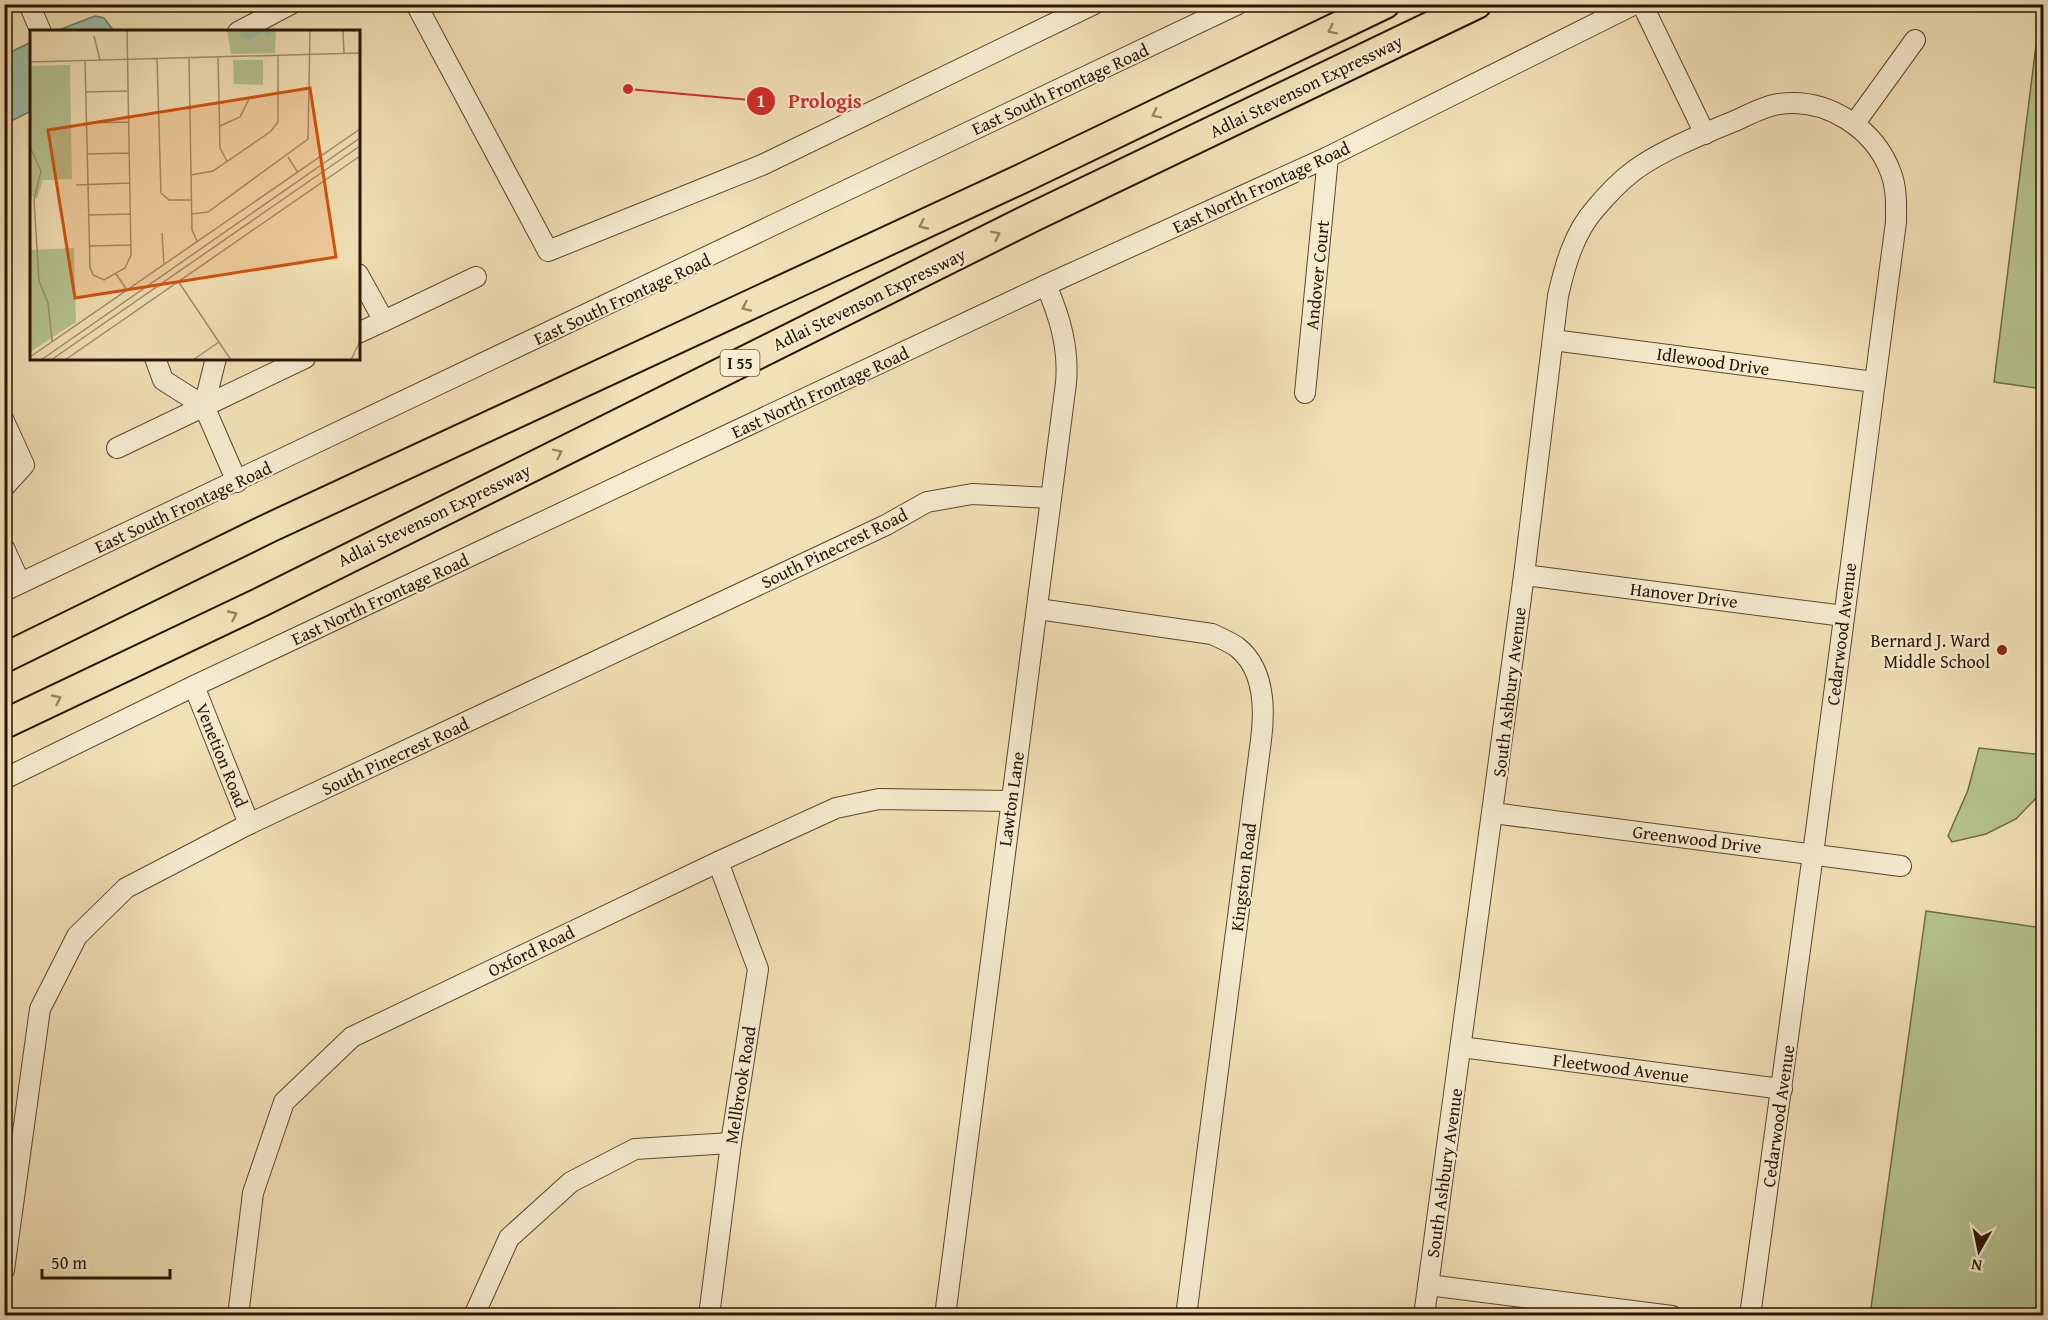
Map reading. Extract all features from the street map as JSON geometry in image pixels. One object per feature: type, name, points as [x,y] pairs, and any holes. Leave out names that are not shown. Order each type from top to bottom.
[{"type":"highway","points":[[4,658],[280,523],[1021,179],[1385,4]]},
{"type":"highway","name":"Adlai Stevenson Expressway","points":[[4,724],[259,603],[1035,216],[1477,4]]},
{"type":"street","points":[[29,4],[40,30]]},
{"type":"street","points":[[242,30],[291,4]]},
{"type":"street","points":[[416,4],[548,250],[762,165],[1054,13],[1094,4]]},
{"type":"street","name":"East South Frontage Road","points":[[12,587],[237,482],[1238,4]]},
{"type":"street","name":"East North Frontage Road","points":[[4,779],[194,686],[1046,285],[1328,157],[1635,4]]},
{"type":"street","points":[[1642,4],[1705,134]]},
{"type":"street","points":[[1855,123],[1915,40]]},
{"type":"street","name":"Cedarwood Avenue","points":[[1705,134],[1779,104],[1804,104],[1830,111],[1855,123],[1883,152],[1892,174],[1897,196],[1896,222],[1750,1316]]},
{"type":"street","name":"South Ashbury Avenue","points":[[1424,1316],[1493,813],[1558,296],[1566,262],[1578,234],[1594,210],[1631,173],[1651,160],[1705,134]]},
{"type":"street","name":"Andover Court","points":[[1305,393],[1328,157]]},
{"type":"street","points":[[360,332],[476,277]]},
{"type":"street","points":[[360,278],[384,321]]},
{"type":"street","name":"Lawton Lane","points":[[945,1316],[1068,365],[1065,338],[1046,285]]},
{"type":"street","name":"Idlewood Drive","points":[[1553,340],[1874,382]]},
{"type":"street","points":[[156,360],[163,380],[204,406],[237,482]]},
{"type":"street","points":[[204,406],[216,360]]},
{"type":"street","points":[[117,448],[301,360]]},
{"type":"street","points":[[4,421],[24,465],[4,487]]},
{"type":"street","name":"South Pinecrest Road","points":[[4,1270],[40,1009],[77,936],[126,888],[249,824],[886,525],[927,502],[972,494],[1051,498]]},
{"type":"street","points":[[4,548],[12,587]]},
{"type":"street","name":"Hanover Drive","points":[[1524,575],[1844,616]]},
{"type":"street","name":"Kingston Road","points":[[1038,609],[1212,634],[1237,648],[1250,662],[1259,681],[1263,698],[1264,719],[1186,1316]]},
{"type":"street","name":"Venetion Road","points":[[194,686],[249,824]]},
{"type":"street","name":"Oxford Road","points":[[238,1316],[253,1193],[284,1102],[352,1037],[836,808],[879,799],[1011,801]]},
{"type":"street","name":"Greenwood Drive","points":[[1493,813],[1901,866]]},
{"type":"street","name":"Mellbrook Road","points":[[709,1316],[731,1143],[758,969],[718,862]]},
{"type":"street","name":"Fleetwood Avenue","points":[[1461,1047],[1782,1089]]},
{"type":"street","points":[[476,1311],[510,1238],[571,1182],[635,1149],[731,1143]]},
{"type":"street","points":[[1428,1285],[1672,1316]]},
{"type":"shaded area","points":[[2041,5],[2044,5],[2043,389],[1994,382]]},
{"type":"shaded area","points":[[95,16],[104,18],[113,30],[59,30]]},
{"type":"shaded area","points":[[30,42],[30,112],[5,124],[5,55]]},
{"type":"shaded area","points":[[1979,748],[2043,755],[2043,785],[2039,795],[2016,819],[1986,834],[1952,842],[1948,836],[1968,790]]},
{"type":"shaded area","points":[[1926,911],[2043,928],[2043,1315],[1870,1315]]},
{"type":"place","name":"Prologis","points":[[628,89]]},
{"type":"place","name":"Bernard J. Ward Middle School","points":[[2002,650]]}]
